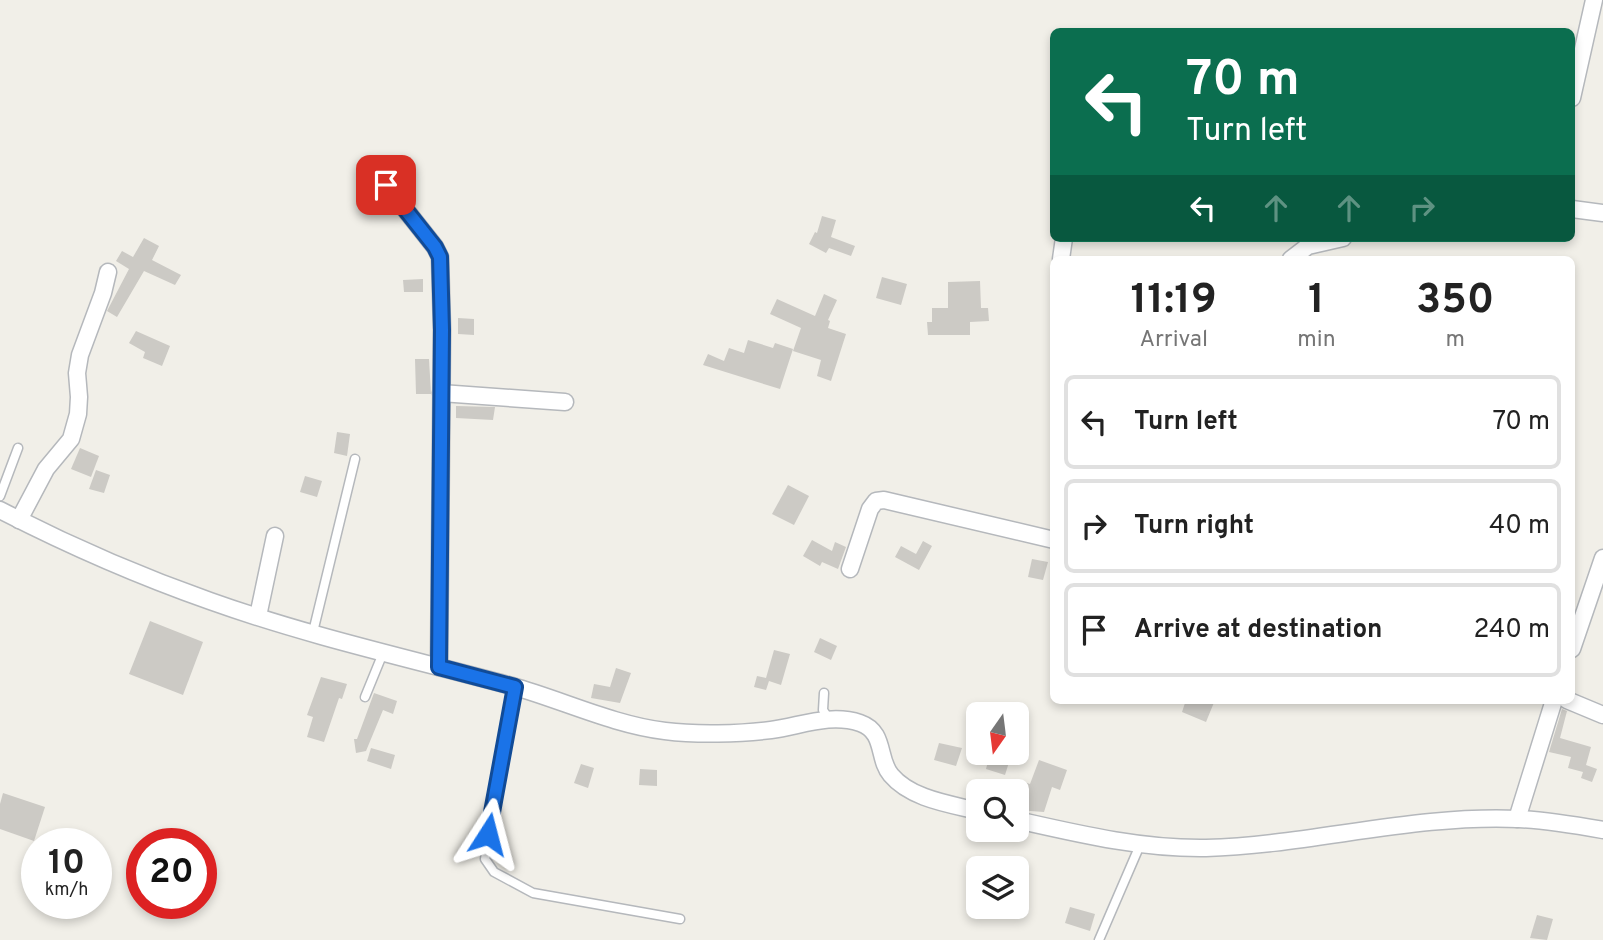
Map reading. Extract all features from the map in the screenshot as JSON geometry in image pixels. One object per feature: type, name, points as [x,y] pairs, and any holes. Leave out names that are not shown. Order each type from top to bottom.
[{"type":"street","points":[[1575,85],[1594,0]]},
{"type":"street","points":[[386,185],[440,257],[439,667]]},
{"type":"street","points":[[1575,209],[1603,213]]},
{"type":"street","points":[[1295,256],[1308,246],[1326,242]]},
{"type":"street","points":[[19,520],[46,469],[71,439],[78,414],[77,373],[80,355],[108,272]]},
{"type":"street","points":[[441,393],[565,402]]},
{"type":"street","points":[[850,569],[870,509],[876,501],[884,500],[1050,539]]},
{"type":"street","points":[[0,510],[209,601],[383,653],[515,687],[664,731],[771,730],[829,719],[862,723],[877,735],[886,768],[902,786],[935,800],[966,808]]},
{"type":"street","points":[[258,616],[275,537]]},
{"type":"street","points":[[1575,640],[1603,558]]},
{"type":"street","points":[[1575,703],[1603,715]]},
{"type":"street","points":[[1517,818],[1553,704]]},
{"type":"street","points":[[1029,822],[1140,845],[1209,848],[1302,841],[1455,821],[1517,818],[1603,830]]},
{"type":"lane","points":[[0,496],[18,448]]},
{"type":"lane","points":[[313,632],[338,539],[355,459]]},
{"type":"lane","points":[[365,697],[383,653]]},
{"type":"lane","points":[[515,687],[485,859],[494,872],[533,894],[680,919]]},
{"type":"lane","points":[[824,693],[824,710],[829,719]]},
{"type":"lane","points":[[1099,940],[1140,845]]},
{"type":"building","points":[[822,216],[836,220],[831,237],[855,246],[851,256],[829,248],[826,253],[809,244],[815,232],[817,233]]},
{"type":"building","points":[[144,238],[159,246],[152,260],[181,275],[175,285],[144,271],[117,317],[107,311],[129,269],[116,261],[122,251],[133,257]]},
{"type":"building","points":[[882,277],[907,284],[901,305],[876,298]]},
{"type":"building","points":[[423,279],[423,292],[404,292],[403,280]]},
{"type":"building","points":[[980,281],[981,308],[988,308],[989,321],[970,322],[970,335],[928,335],[927,322],[932,322],[932,308],[948,308],[948,282]]},
{"type":"building","points":[[824,294],[837,300],[828,320],[828,328],[846,334],[831,381],[817,376],[821,360],[793,351],[801,328],[770,314],[777,299],[815,316]]},
{"type":"building","points":[[458,318],[474,319],[474,335],[458,334]]},
{"type":"building","points":[[136,331],[170,346],[162,366],[143,358],[145,352],[129,343]]},
{"type":"building","points":[[748,340],[773,348],[775,343],[793,349],[780,389],[703,365],[708,354],[724,361],[729,348],[744,353]]},
{"type":"building","points":[[415,359],[429,359],[431,394],[416,394]]},
{"type":"building","points":[[456,406],[495,407],[493,420],[456,418]]},
{"type":"building","points":[[337,432],[350,434],[347,456],[334,453]]},
{"type":"building","points":[[80,448],[99,456],[91,477],[71,469]]},
{"type":"building","points":[[96,470],[110,475],[104,493],[89,489]]},
{"type":"building","points":[[305,476],[322,481],[317,497],[300,492]]},
{"type":"building","points":[[788,485],[809,496],[794,525],[772,514]]},
{"type":"building","points":[[812,540],[832,551],[835,542],[846,547],[838,569],[822,562],[820,566],[803,556]]},
{"type":"building","points":[[923,541],[932,546],[919,570],[895,557],[901,546],[916,554]]},
{"type":"building","points":[[1032,559],[1048,562],[1043,580],[1028,577]]},
{"type":"building","points":[[150,621],[203,642],[183,695],[129,674]]},
{"type":"building","points":[[820,638],[837,646],[831,660],[814,652]]},
{"type":"building","points":[[774,650],[790,654],[781,685],[769,681],[766,690],[754,687],[757,676],[766,678]]},
{"type":"building","points":[[616,668],[631,673],[620,703],[591,698],[594,684],[610,687]]},
{"type":"building","points":[[321,677],[347,684],[342,699],[339,698],[324,742],[307,737],[313,717],[307,715]]},
{"type":"building","points":[[374,693],[397,701],[393,714],[383,710],[366,751],[356,753],[354,739],[357,739]]},
{"type":"building","points":[[1185,704],[1213,704],[1206,722],[1182,712]]},
{"type":"building","points":[[1562,709],[1567,711],[1560,738],[1591,747],[1586,765],[1597,769],[1592,782],[1581,778],[1583,772],[1568,768],[1571,757],[1549,752]]},
{"type":"building","points":[[939,743],[962,748],[956,766],[934,760]]},
{"type":"building","points":[[371,748],[395,755],[391,769],[367,761]]},
{"type":"building","points":[[1039,760],[1067,770],[1060,790],[1052,787],[1044,812],[1029,811],[1030,784]]},
{"type":"building","points":[[581,764],[594,768],[588,788],[574,783]]},
{"type":"building","points":[[987,765],[1008,765],[1005,775],[986,769]]},
{"type":"building","points":[[640,769],[657,770],[657,786],[639,785]]},
{"type":"building","points":[[3,793],[45,807],[38,828],[21,828],[21,836],[0,829]]},
{"type":"building","points":[[1070,907],[1095,914],[1090,931],[1065,923]]},
{"type":"building","points":[[1537,915],[1553,919],[1547,940],[1530,938]]},
{"type":"route","points":[[386,185],[440,257],[442,330],[439,667],[515,687],[504,734],[488,834]]}]
